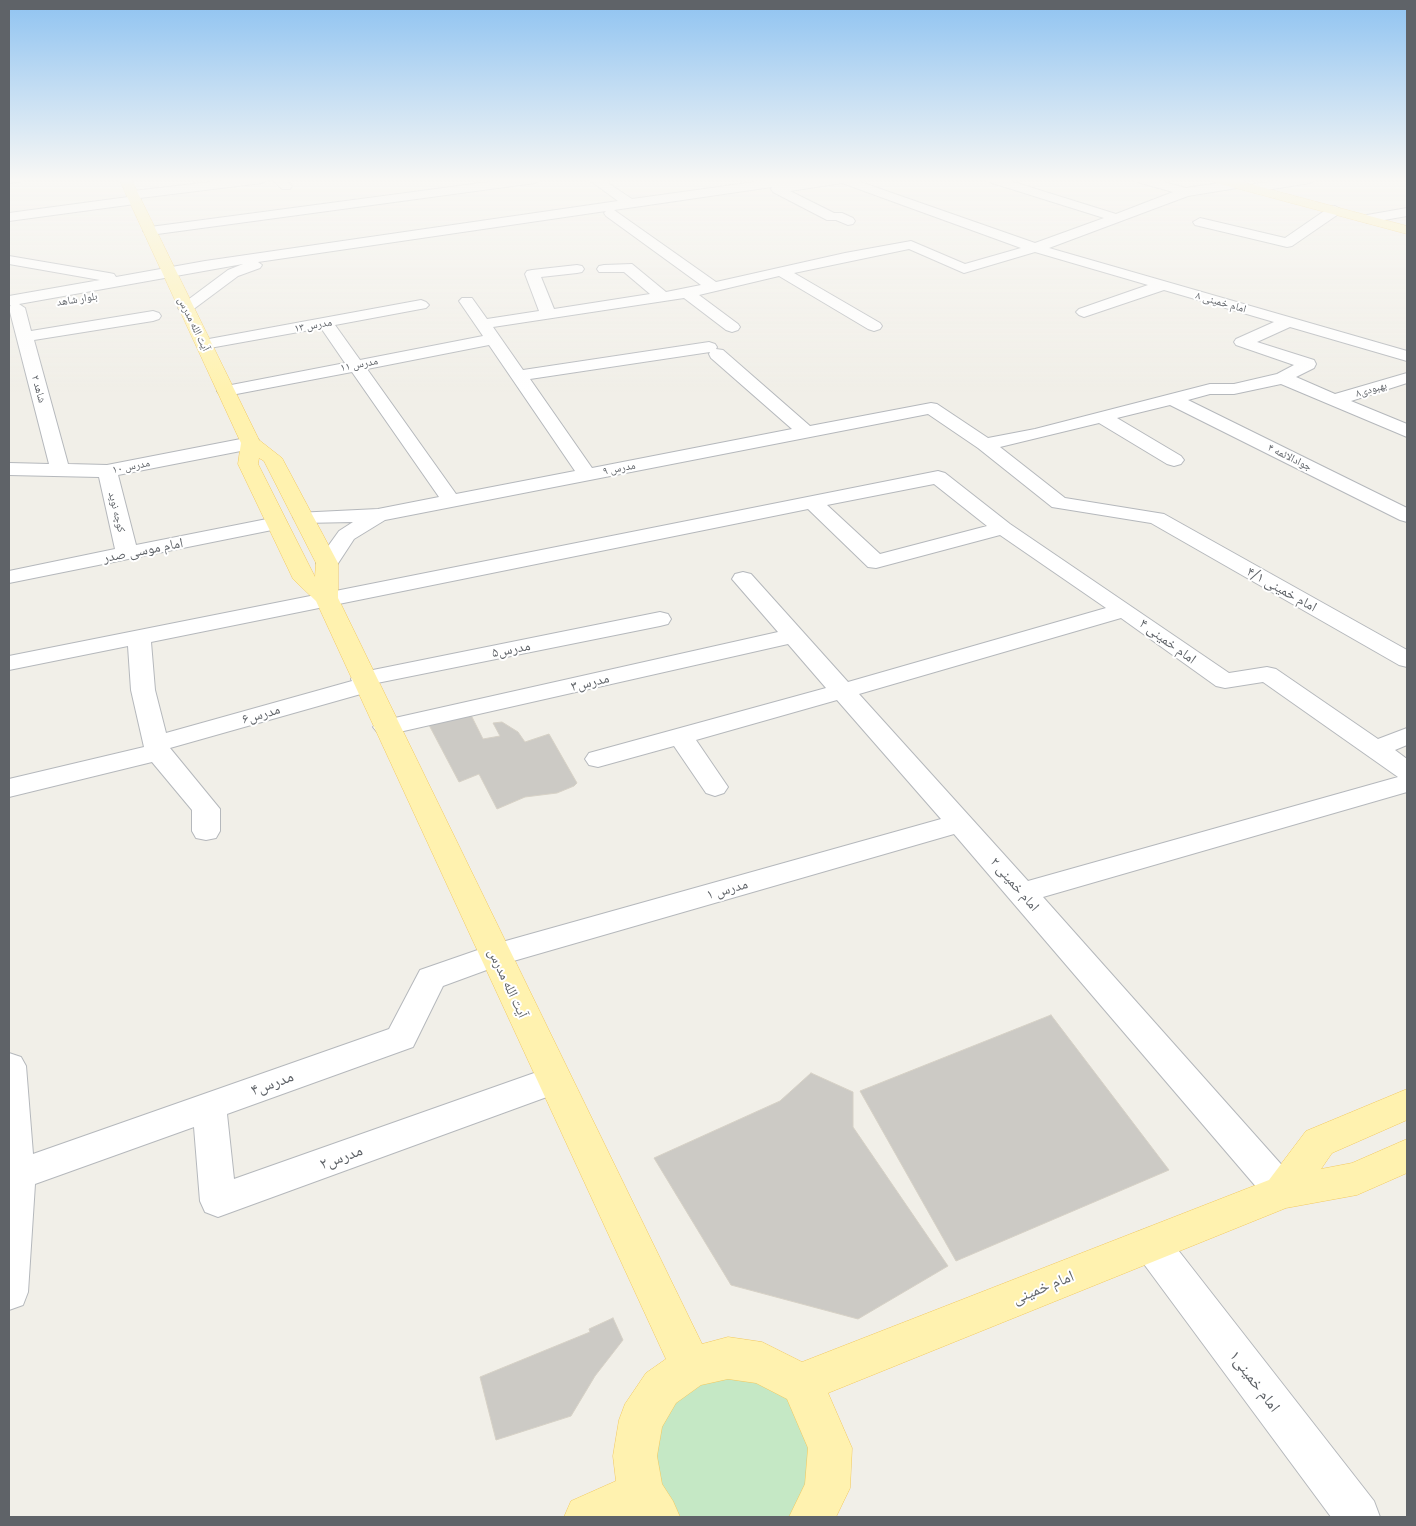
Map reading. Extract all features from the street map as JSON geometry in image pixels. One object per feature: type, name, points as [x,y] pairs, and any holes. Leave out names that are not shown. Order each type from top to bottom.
[{"type":"main road","name":"آیت الله مدرس","points":[[159,250],[251,443],[272,458],[327,563],[326,598]]},
{"type":"main road","name":"آیت الله مدرس","points":[[251,443],[248,464],[304,579],[326,598],[364,682],[691,1367]]},
{"type":"main road","points":[[1283,1192],[1319,1142],[1407,1104]]},
{"type":"main road","name":"امام خمینی","points":[[802,1383],[1283,1192],[1358,1179],[1407,1155]]},
{"type":"main road","points":[[588,1517],[649,1505],[635,1456],[641,1420],[661,1388],[691,1367],[728,1358],[762,1363],[794,1381],[802,1383],[830,1448],[827,1488],[812,1517]]},
{"type":"street","points":[[172,277],[332,250]]},
{"type":"street","points":[[186,308],[233,273],[250,266],[334,250]]},
{"type":"street","points":[[662,250],[713,287]]},
{"type":"street","points":[[482,324],[687,293],[882,250]]},
{"type":"street","points":[[923,250],[964,269],[1028,250]]},
{"type":"street","name":"امام خمینی ۸","points":[[1043,250],[1407,356]]},
{"type":"street","points":[[9,260],[127,280]]},
{"type":"street","points":[[604,269],[627,267],[662,296]]},
{"type":"street","points":[[548,314],[532,274],[577,269]]},
{"type":"street","points":[[782,272],[874,326]]},
{"type":"street","name":"بلوار شاهد","points":[[12,307],[127,280],[233,273]]},
{"type":"street","name":"بلوار شاهد","points":[[12,307],[172,277]]},
{"type":"street","points":[[1084,312],[1164,285]]},
{"type":"street","points":[[687,293],[732,327]]},
{"type":"street","points":[[467,301],[587,475]]},
{"type":"street","name":"مدرس ۱۳","points":[[204,344],[421,305]]},
{"type":"street","name":"شاهد ۲","points":[[12,307],[25,337],[60,470]]},
{"type":"street","points":[[25,337],[153,316]]},
{"type":"street","points":[[985,444],[1036,434],[1210,389],[1234,390],[1283,378],[1308,364],[1242,342],[1288,322]]},
{"type":"street","points":[[326,323],[451,501]]},
{"type":"street","name":"مدرس ۱۱","points":[[226,390],[493,339]]},
{"type":"street","points":[[518,376],[713,350],[806,432]]},
{"type":"street","points":[[1283,378],[1407,431]]},
{"type":"street","name":"بهبودی۸","points":[[1334,400],[1407,378]]},
{"type":"street","name":"جوادالائمه ۴","points":[[1172,399],[1403,510]]},
{"type":"street","name":"مدرس ۹","points":[[327,563],[346,534],[379,515],[931,408],[985,444]]},
{"type":"street","points":[[1102,417],[1174,460]]},
{"type":"street","name":"مدرس ۱۰","points":[[9,469],[107,471],[251,443]]},
{"type":"street","name":"امام خمینی ۴/۱","points":[[985,444],[1059,503],[1157,518],[1407,660]]},
{"type":"street","name":"کوچه نوید","points":[[107,471],[127,553]]},
{"type":"street","name":"امام خمینی ۴","points":[[812,502],[938,477],[1003,528],[1124,610],[1225,682],[1267,674],[1407,771]]},
{"type":"street","points":[[9,663],[812,502],[876,562],[1003,528]]},
{"type":"street","points":[[302,517],[379,515]]},
{"type":"street","name":"امام موسی صدر","points":[[9,577],[277,523]]},
{"type":"street","name":"امام خمینی ۲","points":[[743,579],[960,822],[1283,1192]]},
{"type":"street","points":[[598,759],[843,692],[1124,610]]},
{"type":"street","name":"مدرس۵","points":[[364,682],[660,619]]},
{"type":"street","points":[[139,636],[143,690],[157,748],[206,809],[206,831]]},
{"type":"street","name":"مدرس۳","points":[[386,727],[794,636]]},
{"type":"street","name":"مدرس۶","points":[[9,788],[157,748],[364,682]]},
{"type":"street","points":[[680,736],[715,786]]},
{"type":"street","points":[[1375,749],[1407,736]]},
{"type":"street","points":[[1022,893],[1407,783]]},
{"type":"street","name":"مدرس ۱","points":[[495,955],[960,822]]},
{"type":"street","name":"مدرس۴","points":[[13,1177],[401,1038],[431,978],[495,955]]},
{"type":"street","points":[[9,1066],[13,1177],[9,1292]]},
{"type":"street","name":"مدرس۲","points":[[209,1106],[218,1201],[554,1080]]},
{"type":"street","name":"امام خمینی۱","points":[[1151,1244],[1358,1517]]},
{"type":"green space","points":[[729,1372],[781,1388],[814,1433],[812,1491],[796,1517],[677,1517],[668,1509],[655,1485],[654,1432],[682,1390]]},
{"type":"building","points":[[471,715],[483,739],[500,736],[493,723],[502,722],[518,732],[525,742],[549,734],[577,783],[557,793],[525,797],[497,809],[479,774],[459,782],[429,725]]},
{"type":"building","points":[[1051,1015],[1169,1170],[956,1261],[860,1091]]},
{"type":"building","points":[[811,1073],[853,1092],[853,1127],[948,1266],[858,1319],[731,1285],[654,1158],[780,1101]]},
{"type":"building","points":[[613,1318],[623,1340],[595,1376],[571,1416],[496,1440],[480,1377],[590,1332],[589,1329]]}]
